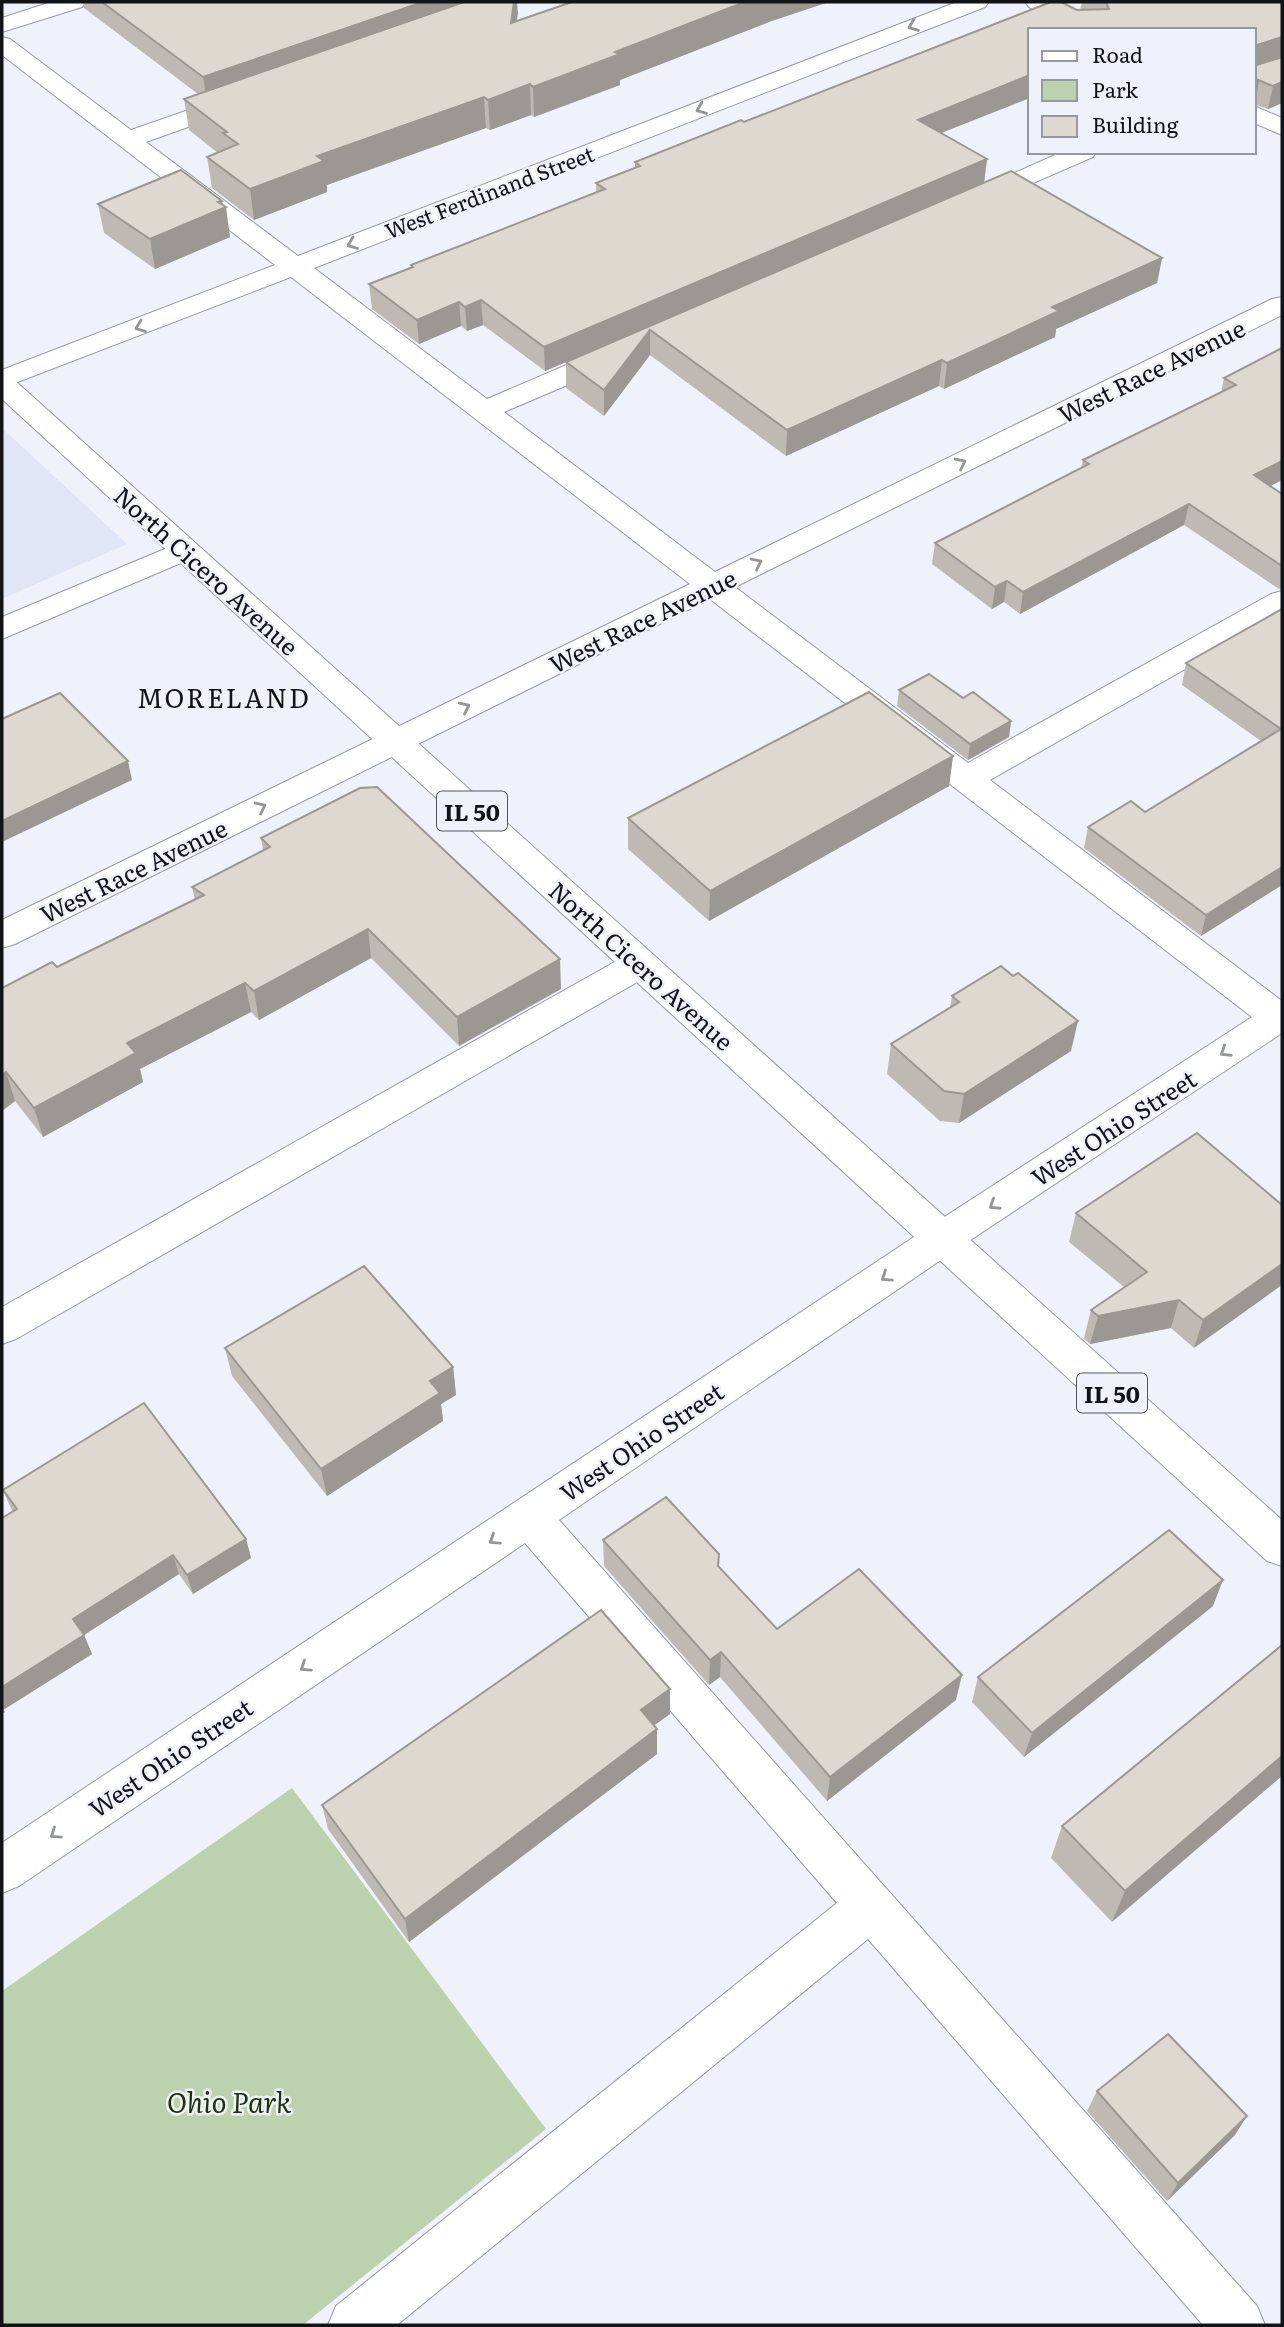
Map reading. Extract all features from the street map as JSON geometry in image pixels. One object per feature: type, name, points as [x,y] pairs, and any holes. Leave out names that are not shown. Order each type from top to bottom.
[{"type":"street","points":[[2,25],[74,2]]},
{"type":"street","name":"West Ferdinand Street","points":[[2,382],[977,2]]},
{"type":"street","points":[[1037,2],[1087,28]]},
{"type":"street","points":[[2,44],[1281,1018]]},
{"type":"street","points":[[128,140],[259,94]]},
{"type":"street","points":[[1256,114],[1282,128]]},
{"type":"street","points":[[956,207],[1079,154]]},
{"type":"street","name":"West Race Avenue","points":[[2,935],[1282,305]]},
{"type":"street","points":[[483,411],[636,345]]},
{"type":"street","name":"North Cicero Avenue","points":[[2,382],[1282,1547]]},
{"type":"street","points":[[2,629],[184,550]]},
{"type":"street","points":[[965,779],[1282,601]]},
{"type":"street","points":[[2,1327],[640,964]]},
{"type":"street","name":"West Ohio Street","points":[[2,1870],[943,1238],[1281,1018]]},
{"type":"street","points":[[528,1517],[1238,2325]]},
{"type":"street","points":[[355,2325],[871,1906]]},
{"type":"shaded area","points":[[2,428],[127,544],[2,599]]},
{"type":"green space","name":"Ohio Park","points":[[292,1788],[546,2129],[303,2325],[2,2325],[2,1991]]},
{"type":"building","points":[[102,2],[423,2],[203,77]]},
{"type":"building","points":[[464,2],[514,2],[511,23],[572,2],[745,2],[533,87],[530,84],[488,100],[484,97],[317,156],[324,161],[250,189],[207,157],[238,144],[223,133],[227,132],[184,99]]},
{"type":"building","points":[[1051,2],[1061,2],[1077,10],[1109,9],[1106,2],[1282,2],[1282,37],[1257,45],[1257,65],[1282,57],[1282,82],[1273,86],[1258,80],[1256,93],[1256,28],[1028,28],[1028,76],[918,120],[987,159],[544,347],[481,300],[465,307],[459,302],[417,320],[369,284],[605,189],[596,183],[640,166],[635,162],[741,120],[744,122]]},
{"type":"building","points":[[181,170],[226,207],[150,239],[98,204]]},
{"type":"building","points":[[1011,171],[1162,258],[1052,307],[1059,311],[947,363],[942,360],[787,430],[650,330],[604,390],[566,362]]},
{"type":"building","points":[[1282,348],[1282,461],[1254,475],[1282,494],[1282,566],[1189,504],[1023,592],[1007,581],[995,587],[935,543],[1089,464],[1083,460],[1236,385],[1224,378]]},
{"type":"building","points":[[1282,609],[1282,867],[1206,915],[1088,827],[1131,801],[1145,812],[1281,729],[1186,663]]},
{"type":"building","points":[[929,674],[963,698],[973,692],[1011,721],[970,744],[899,690]]},
{"type":"building","points":[[869,692],[953,756],[710,891],[628,818]]},
{"type":"building","points":[[60,693],[128,761],[2,821],[2,719]]},
{"type":"building","points":[[377,787],[560,959],[457,1017],[368,929],[254,991],[245,983],[127,1043],[136,1053],[34,1108],[6,1072],[2,1075],[2,988],[52,962],[57,967],[204,895],[192,887],[270,847],[261,838],[360,788]]},
{"type":"building","points":[[1001,966],[1013,976],[1018,973],[1078,1021],[964,1094],[944,1091],[891,1044],[959,1002],[952,996]]},
{"type":"building","points":[[1197,1133],[1282,1205],[1282,1264],[1203,1320],[1179,1300],[1098,1316],[1091,1310],[1147,1272],[1076,1213]]},
{"type":"building","points":[[364,1266],[453,1367],[430,1381],[440,1393],[321,1469],[225,1348]]},
{"type":"building","points":[[144,1403],[246,1539],[187,1575],[173,1555],[73,1619],[84,1635],[2,1687],[2,1518],[17,1509],[3,1490]]},
{"type":"building","points":[[666,1497],[719,1554],[718,1566],[777,1629],[859,1569],[962,1675],[830,1777],[721,1652],[710,1660],[603,1540]]},
{"type":"building","points":[[1169,1530],[1223,1580],[1032,1733],[978,1677]]},
{"type":"building","points":[[601,1610],[670,1689],[641,1710],[657,1729],[405,1919],[322,1805]]},
{"type":"building","points":[[1282,1645],[1282,1756],[1125,1891],[1062,1826]]},
{"type":"building","points":[[1168,2034],[1247,2116],[1178,2183],[1097,2091]]},
{"type":"district","name":"MORELAND","points":[[224,696]]}]
